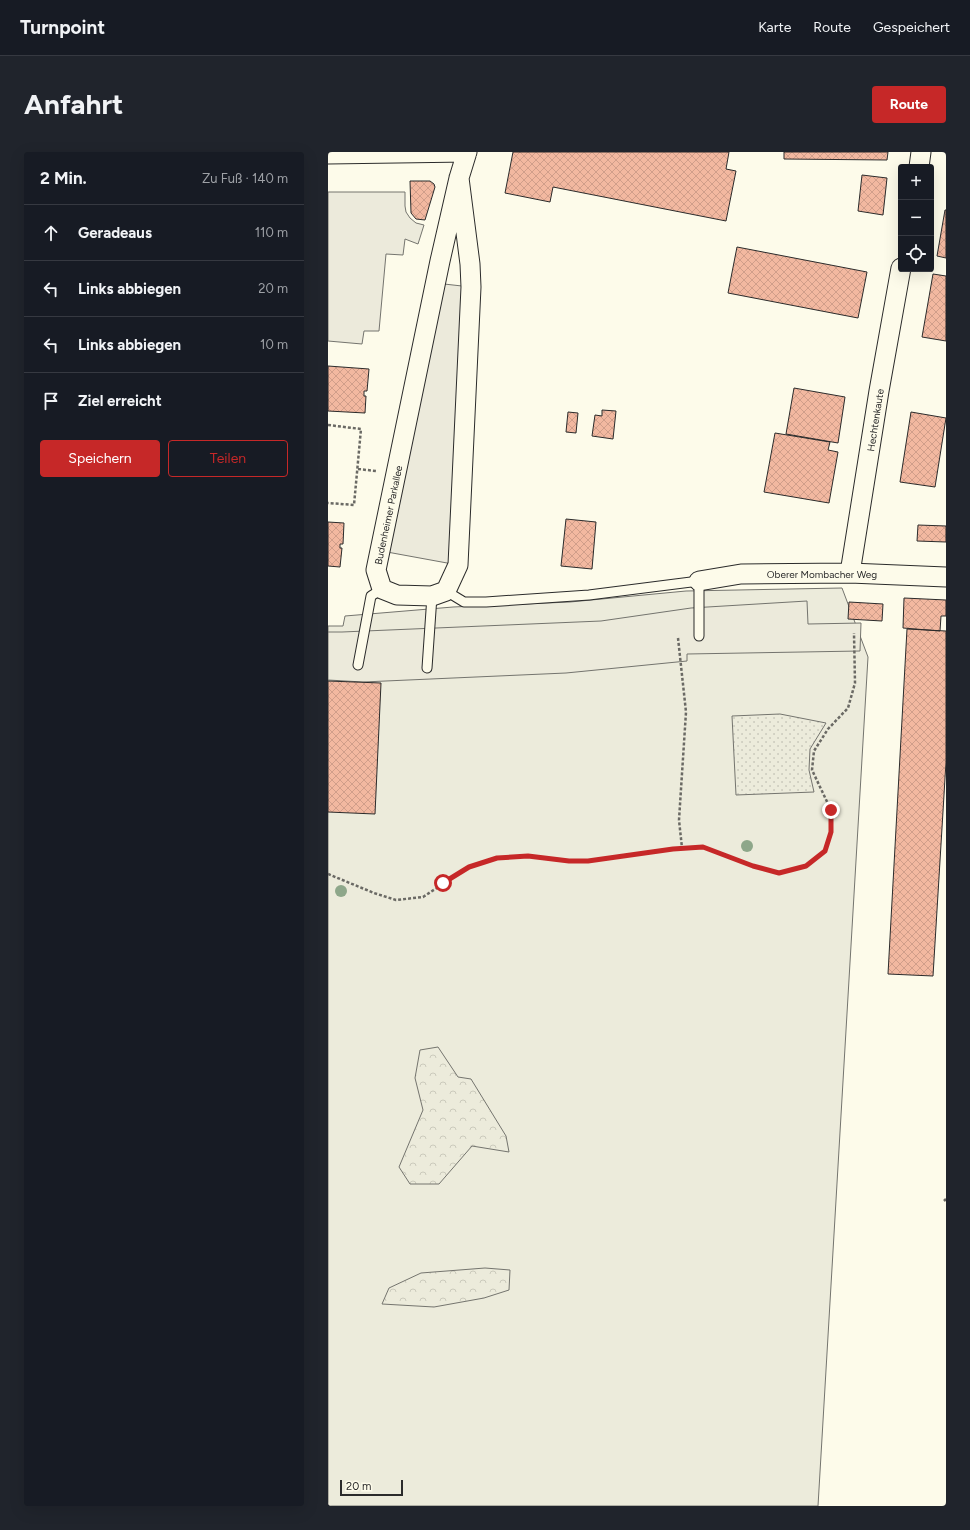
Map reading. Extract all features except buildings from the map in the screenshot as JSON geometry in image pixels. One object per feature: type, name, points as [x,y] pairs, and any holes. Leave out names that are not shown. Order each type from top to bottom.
[{"type":"street","name":"Budenheimer Parkallee","points":[[328,154],[467,152],[459,178],[440,261],[376,570],[382,589]]},
{"type":"street","points":[[919,164],[921,152]]},
{"type":"street","name":"Budenheimer Parkallee","points":[[439,594],[458,565],[471,287],[470,264],[459,178]]},
{"type":"street","name":"Hechtenkaute","points":[[850,573],[879,390],[900,272]]},
{"type":"street","name":"Oberer Mombacher Weg","points":[[699,581],[741,574],[850,573],[946,576]]},
{"type":"street","points":[[382,589],[396,595],[439,594]]},
{"type":"lane","points":[[427,668],[439,594],[464,602],[486,602],[589,595],[699,581],[699,636]]},
{"type":"lane","points":[[358,665],[371,596],[382,589]]},
{"type":"path","points":[[328,426],[361,429],[354,505],[328,502]]},
{"type":"path","points":[[328,874],[374,893],[396,900],[423,897],[469,867],[497,858],[528,856],[569,861],[588,861],[682,848],[703,847],[753,866],[779,873],[806,866],[825,851],[831,832],[831,810],[812,770],[814,751],[828,729],[848,708],[855,683],[854,633]]},
{"type":"path","points":[[678,638],[686,712],[679,820],[682,848]]},
{"type":"green space","points":[[842,588],[868,657],[818,1506],[328,1506],[328,626],[343,626],[345,616],[453,607],[570,602],[686,591]]},
{"type":"green space","points":[[780,714],[826,723],[810,749],[809,770],[814,792],[736,795],[732,716]]},
{"type":"green space","points":[[438,1047],[458,1077],[471,1079],[506,1136],[509,1152],[472,1146],[439,1184],[410,1184],[399,1167],[423,1110],[415,1078],[420,1050]]},
{"type":"green space","points":[[485,1268],[510,1270],[509,1290],[484,1298],[434,1307],[382,1304],[389,1288],[421,1273]]},
{"type":"shaded area","points":[[328,192],[405,192],[406,212],[416,223],[424,225],[418,244],[405,239],[403,255],[386,254],[379,331],[364,331],[362,344],[328,341]]},
{"type":"shaded area","points":[[435,283],[471,287],[458,565],[387,552]]},
{"type":"shaded area","points":[[807,601],[808,624],[861,623],[860,651],[687,654],[687,661],[566,673],[363,682],[328,680],[328,632],[601,621],[691,608]]},
{"type":"route","points":[[443,883],[469,867],[497,858],[528,856],[569,861],[588,861],[673,849],[703,847],[753,866],[779,873],[806,866],[825,851],[831,832],[831,810]]}]
